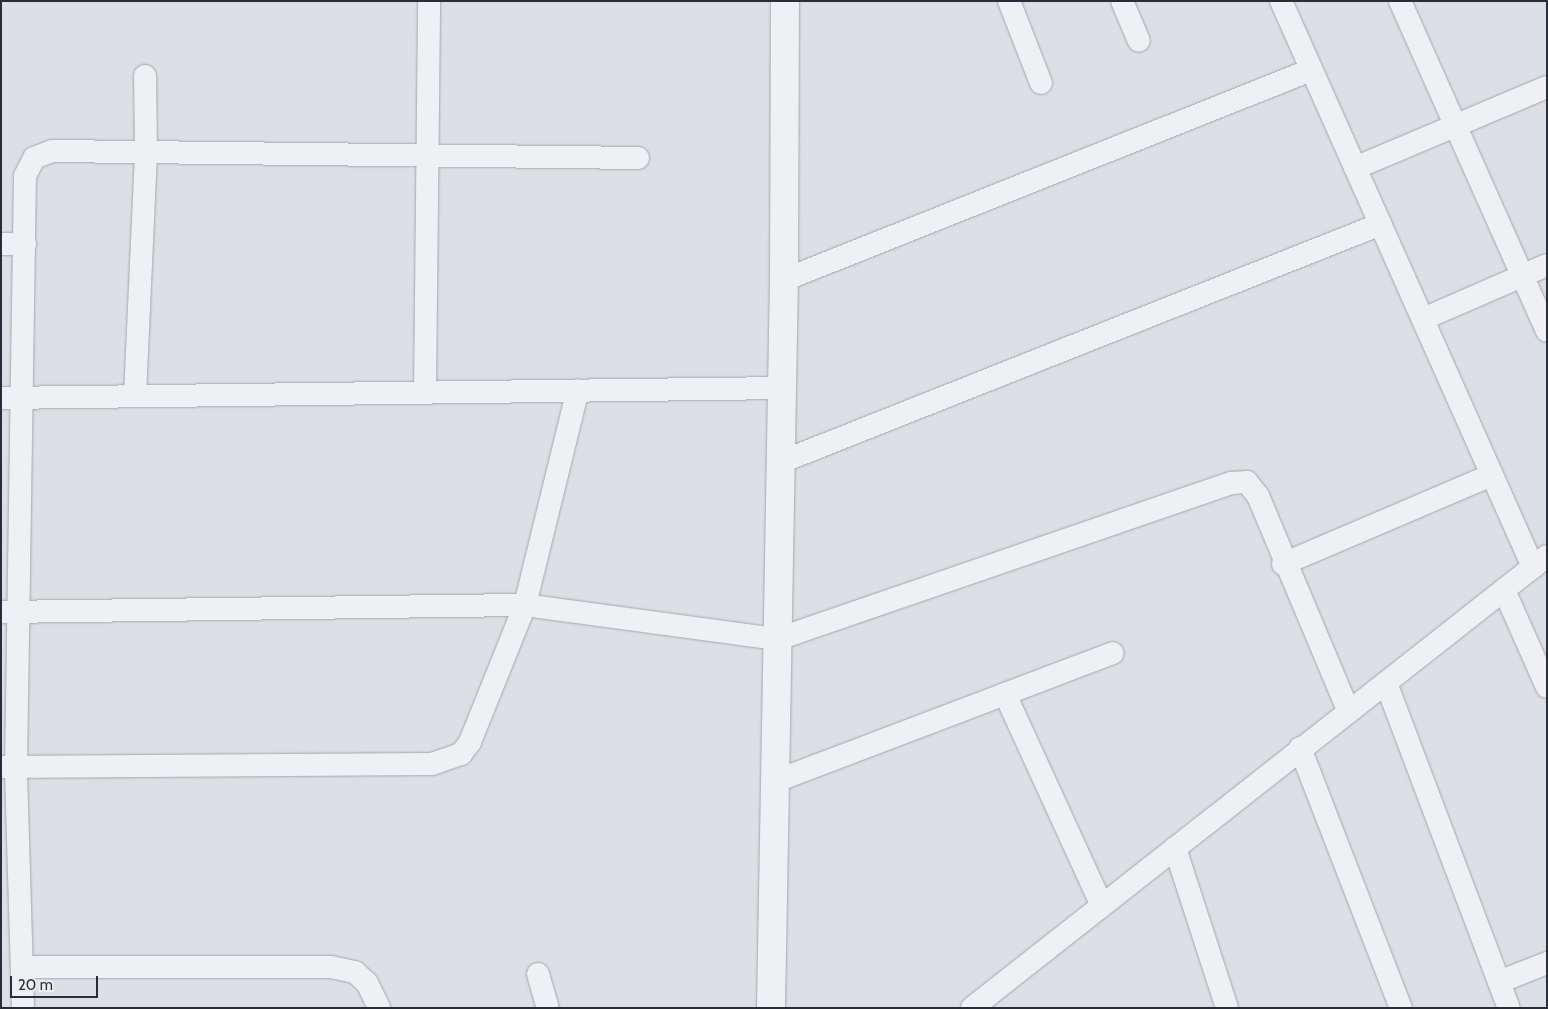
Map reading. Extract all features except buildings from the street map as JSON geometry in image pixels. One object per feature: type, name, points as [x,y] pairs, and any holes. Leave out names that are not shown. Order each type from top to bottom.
[{"type":"street","points":[[425,392],[429,1]]},
{"type":"street","points":[[771,1008],[784,280],[785,1]]},
{"type":"street","points":[[1009,1],[1042,84]]},
{"type":"street","points":[[1122,1],[1139,41]]},
{"type":"street","points":[[972,1008],[1540,561],[1492,475],[1281,1]]},
{"type":"street","points":[[1400,1],[1547,331]]},
{"type":"street","points":[[784,280],[1311,70]]},
{"type":"street","points":[[135,396],[146,153],[145,76]]},
{"type":"street","points":[[1355,168],[1547,87]]},
{"type":"street","points":[[23,1008],[9,767],[12,398],[25,244],[25,176],[34,158],[52,151],[638,158]]},
{"type":"street","points":[[781,462],[1380,224]]},
{"type":"street","points":[[1,244],[25,244]]},
{"type":"street","points":[[1423,319],[1547,265]]},
{"type":"street","points":[[12,398],[782,388]]},
{"type":"street","points":[[9,767],[432,764],[449,760],[461,754],[470,742],[525,605],[578,390]]},
{"type":"street","points":[[1284,564],[1492,475]]},
{"type":"street","points":[[11,612],[525,605],[778,639],[1232,484],[1247,482],[1258,496],[1284,564],[1348,712]]},
{"type":"street","points":[[1504,590],[1547,687]]},
{"type":"street","points":[[776,781],[1114,653]]},
{"type":"street","points":[[1386,682],[1509,1008]]},
{"type":"street","points":[[1005,694],[1102,906]]},
{"type":"street","points":[[1300,748],[1401,1008]]},
{"type":"street","points":[[1175,848],[1227,1008]]},
{"type":"street","points":[[1499,982],[1547,963]]},
{"type":"street","points":[[22,967],[331,967],[355,972],[367,983],[379,1008]]},
{"type":"street","points":[[538,974],[548,1008]]}]
